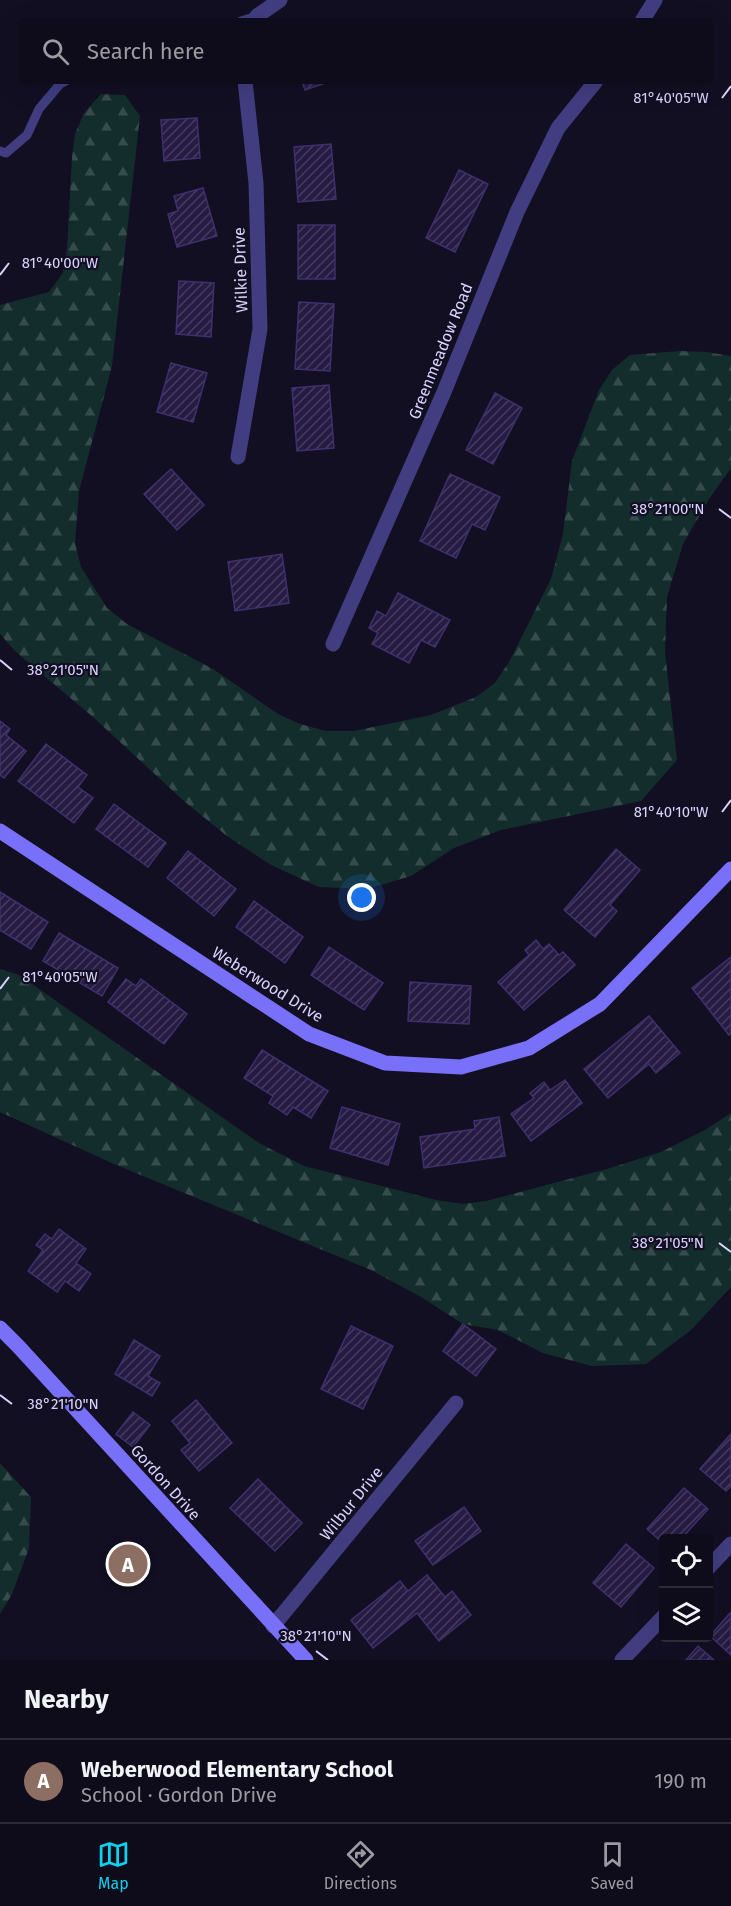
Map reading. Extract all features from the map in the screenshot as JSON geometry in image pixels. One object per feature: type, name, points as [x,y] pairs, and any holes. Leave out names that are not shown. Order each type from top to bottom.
[{"type":"street","points":[[257,18],[280,0]]},
{"type":"street","points":[[644,18],[655,0]]},
{"type":"street","name":"Wilkie Drive","points":[[238,457],[260,329],[256,183],[245,84]]},
{"type":"street","name":"Greenmeadow Road","points":[[333,644],[444,392],[517,212],[558,128],[594,84]]},
{"type":"street","name":"Weberwood Drive","points":[[0,831],[309,1034],[385,1063],[396,1064],[461,1067],[529,1048],[600,1004],[731,869]]},
{"type":"street","name":"Gordon Drive","points":[[0,1328],[306,1660]]},
{"type":"street","name":"Wilbur Drive","points":[[273,1626],[456,1403]]},
{"type":"street","points":[[713,1563],[731,1544]]},
{"type":"street","points":[[622,1660],[659,1620]]},
{"type":"lane","points":[[0,152],[6,153],[27,135],[39,109],[60,84]]},
{"type":"green space","points":[[101,94],[125,95],[140,116],[112,366],[79,491],[75,543],[81,567],[107,608],[127,624],[213,669],[278,714],[300,724],[326,731],[354,731],[431,715],[476,697],[495,683],[509,662],[551,579],[563,534],[572,461],[599,390],[612,370],[630,355],[680,351],[731,356],[731,468],[709,499],[683,544],[667,597],[665,652],[677,760],[641,801],[501,830],[454,848],[411,876],[367,889],[319,887],[271,865],[227,836],[185,802],[94,718],[15,651],[0,634],[0,305],[49,292],[63,273],[67,250],[75,134],[84,113]]},
{"type":"green space","points":[[0,969],[19,975],[259,1143],[304,1166],[436,1200],[463,1204],[486,1201],[607,1169],[661,1152],[705,1130],[731,1113],[731,1287],[691,1330],[646,1364],[592,1366],[543,1353],[498,1330],[463,1324],[421,1297],[371,1270],[114,1164],[0,1112]]},
{"type":"green space","points":[[0,1463],[31,1497],[29,1548],[12,1594],[0,1614]]},
{"type":"building","points":[[303,84],[322,84],[305,90]]},
{"type":"building","points":[[197,118],[200,158],[164,161],[161,120]]},
{"type":"building","points":[[331,144],[336,199],[298,202],[294,147]]},
{"type":"building","points":[[459,170],[488,184],[455,252],[426,238]]},
{"type":"building","points":[[203,188],[217,236],[177,247],[168,214],[178,211],[174,196]]},
{"type":"building","points":[[298,225],[335,225],[335,279],[298,279]]},
{"type":"building","points":[[179,281],[214,283],[211,337],[176,334]]},
{"type":"building","points":[[299,302],[334,304],[330,371],[295,369]]},
{"type":"building","points":[[171,363],[207,373],[193,422],[157,412]]},
{"type":"building","points":[[329,385],[334,448],[297,451],[292,388]]},
{"type":"building","points":[[495,393],[522,408],[493,464],[466,450]]},
{"type":"building","points":[[171,469],[204,505],[177,530],[144,494]]},
{"type":"building","points":[[450,474],[500,497],[485,530],[472,524],[456,558],[420,541]]},
{"type":"building","points":[[282,554],[289,603],[235,611],[228,562]]},
{"type":"building","points":[[398,593],[450,620],[435,647],[421,640],[409,663],[372,644],[378,633],[369,628],[377,611],[386,616]]},
{"type":"building","points":[[0,721],[10,729],[6,735],[26,751],[4,778],[0,775]]},
{"type":"building","points":[[46,744],[87,775],[78,787],[93,798],[74,823],[18,781]]},
{"type":"building","points":[[114,804],[166,843],[148,867],[96,829]]},
{"type":"building","points":[[616,849],[640,870],[610,905],[617,911],[595,937],[564,910]]},
{"type":"building","points":[[188,851],[236,889],[214,916],[167,878]]},
{"type":"building","points":[[0,892],[48,922],[31,949],[0,930]]},
{"type":"building","points":[[254,901],[303,937],[285,963],[236,927]]},
{"type":"building","points":[[59,933],[118,968],[102,996],[43,961]]},
{"type":"building","points":[[536,940],[543,949],[549,944],[559,955],[563,952],[575,965],[524,1010],[498,982],[529,955],[525,950]]},
{"type":"building","points":[[329,947],[383,983],[364,1010],[311,975]]},
{"type":"building","points":[[731,957],[731,1033],[729,1035],[692,988]]},
{"type":"building","points":[[126,979],[136,986],[141,979],[187,1014],[164,1044],[108,1002]]},
{"type":"building","points":[[410,982],[471,986],[469,1024],[408,1021]]},
{"type":"building","points":[[649,1016],[680,1053],[656,1073],[649,1064],[608,1098],[584,1069]]},
{"type":"building","points":[[262,1050],[328,1091],[311,1118],[293,1107],[287,1115],[269,1103],[273,1096],[244,1078]]},
{"type":"building","points":[[565,1080],[582,1103],[531,1141],[511,1114],[534,1098],[530,1093],[544,1082],[550,1090]]},
{"type":"building","points":[[342,1107],[400,1124],[388,1165],[330,1148]]},
{"type":"building","points":[[499,1117],[505,1156],[424,1168],[420,1137],[475,1129],[474,1121]]},
{"type":"building","points":[[59,1229],[86,1249],[76,1263],[91,1274],[79,1291],[65,1281],[57,1292],[28,1271],[43,1250],[36,1245],[45,1234],[52,1239]]},
{"type":"building","points":[[463,1324],[496,1349],[476,1376],[443,1351]]},
{"type":"building","points":[[351,1326],[393,1346],[363,1409],[321,1389]]},
{"type":"building","points":[[134,1340],[160,1356],[148,1376],[160,1383],[152,1396],[115,1374]]},
{"type":"building","points":[[196,1400],[232,1443],[199,1471],[181,1450],[190,1443],[172,1421]]},
{"type":"building","points":[[133,1412],[150,1425],[133,1447],[116,1434]]},
{"type":"building","points":[[731,1434],[731,1486],[726,1491],[700,1469]]},
{"type":"building","points":[[258,1479],[302,1523],[275,1551],[230,1508]]},
{"type":"building","points":[[684,1488],[708,1509],[686,1534],[659,1534],[659,1540],[647,1529]]},
{"type":"building","points":[[464,1507],[481,1531],[433,1565],[415,1541]]},
{"type":"building","points":[[626,1544],[654,1568],[621,1607],[593,1583]]},
{"type":"building","points":[[427,1575],[445,1597],[452,1591],[471,1615],[439,1641],[417,1613],[373,1648],[351,1620],[400,1581],[408,1591]]},
{"type":"building","points":[[731,1612],[731,1655],[713,1639],[713,1633]]},
{"type":"building","points":[[698,1646],[714,1660],[686,1660]]},
{"type":"place","name":"Weberwood Elementary School","points":[[128,1564]]}]
